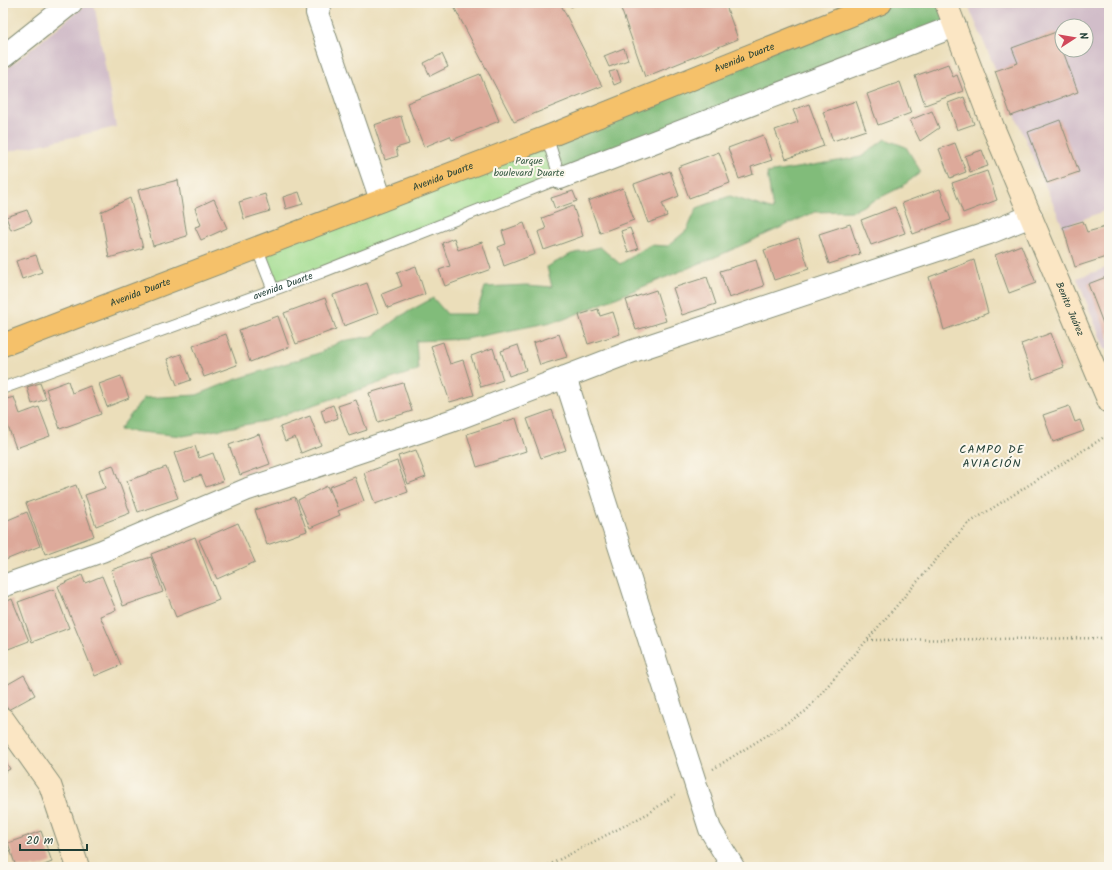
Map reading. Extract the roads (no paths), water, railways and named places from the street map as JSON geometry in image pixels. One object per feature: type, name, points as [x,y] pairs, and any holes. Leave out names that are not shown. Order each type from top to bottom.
[{"type":"main road","name":"Avenida Duarte","points":[[3,345],[547,137],[882,3]]},
{"type":"main road","name":"Benito Juárez","points":[[946,3],[993,128],[1109,402]]},
{"type":"main road","points":[[3,718],[50,785],[78,867]]},
{"type":"street","points":[[3,57],[71,3]]},
{"type":"street","points":[[320,3],[317,13],[381,200]]},
{"type":"street","points":[[560,178],[955,26]]},
{"type":"street","points":[[3,586],[102,551],[248,489],[451,421],[633,351],[989,232],[1031,216]]},
{"type":"street","points":[[565,377],[710,829],[733,867]]},
{"type":"lane","points":[[547,137],[560,178]]},
{"type":"lane","name":"avenida Duarte","points":[[3,388],[273,289],[560,178]]},
{"type":"lane","points":[[257,248],[273,289]]},
{"type":"district","name":"CAMPO DE AVIACIÓN","points":[[992,456]]},
{"type":"park label","name":"Parque boulevard Duarte","points":[[529,166]]}]
